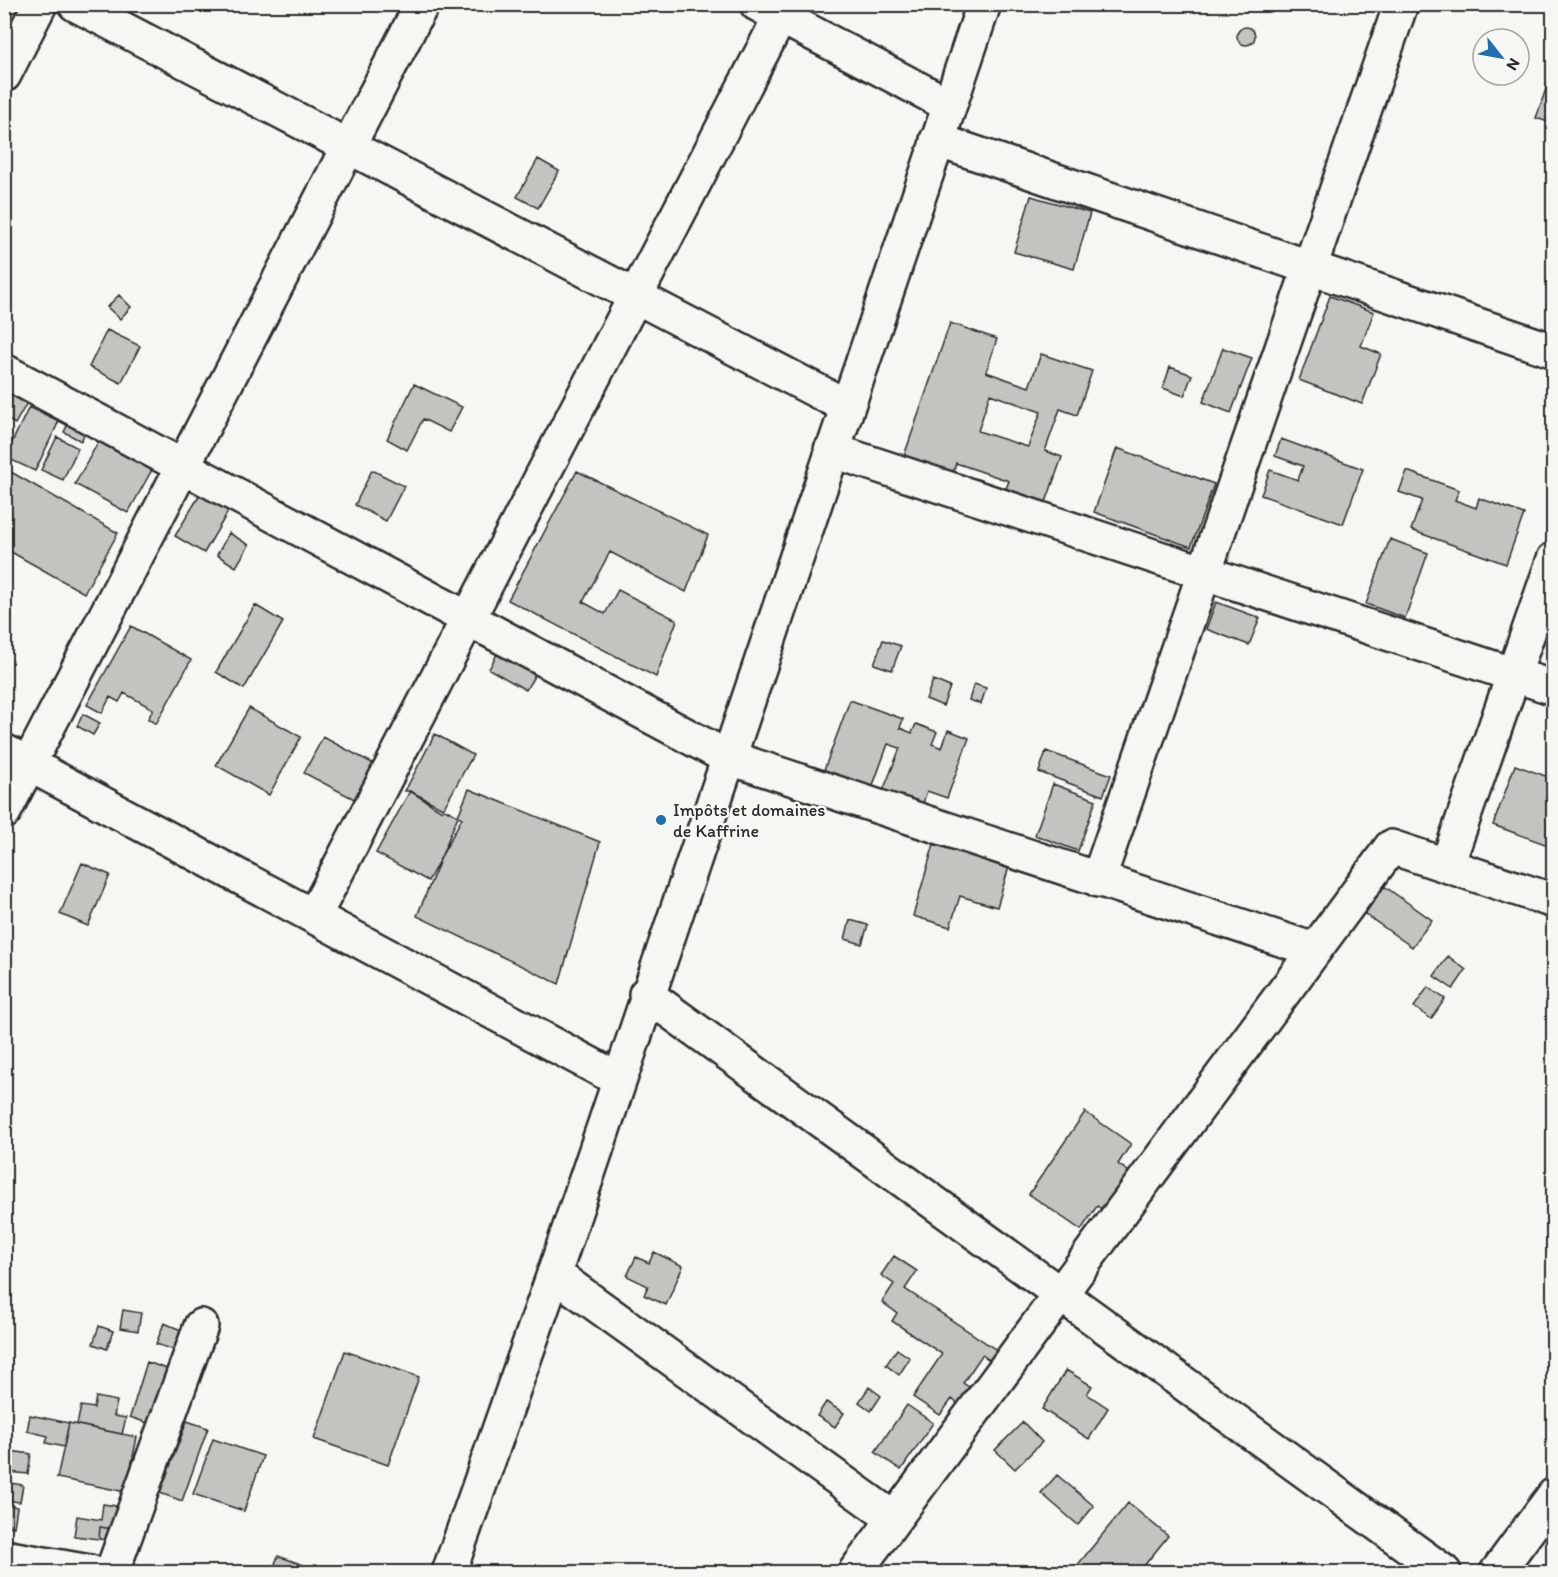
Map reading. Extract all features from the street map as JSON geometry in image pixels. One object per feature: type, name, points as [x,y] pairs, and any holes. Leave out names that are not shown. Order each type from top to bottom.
[{"type":"main road","points":[[4,75],[40,4]]},
{"type":"main road","points":[[75,4],[846,406]]},
{"type":"main road","points":[[4,812],[17,758],[183,467],[422,4]]},
{"type":"main road","points":[[449,1572],[554,1274],[646,994],[984,4]]},
{"type":"main road","points":[[1098,880],[1401,4]]},
{"type":"main road","points":[[314,916],[635,296],[775,9],[949,105]]},
{"type":"main road","points":[[937,140],[1554,351]]},
{"type":"main road","points":[[4,371],[727,757],[1314,950]]},
{"type":"main road","points":[[831,450],[1554,688]]},
{"type":"main road","points":[[1447,865],[1554,559]]},
{"type":"main road","points":[[17,758],[618,1079]]},
{"type":"main road","points":[[855,1572],[1391,847],[1554,901]]},
{"type":"main road","points":[[646,994],[1444,1572]]},
{"type":"main road","points":[[554,1274],[894,1519]]},
{"type":"main road","points":[[112,1572],[201,1326]]},
{"type":"main road","points":[[1497,1572],[1554,1495]]},
{"type":"main road","points":[[4,1557],[90,1572]]},
{"type":"building","points":[[1246,27],[1254,32],[1255,36],[1250,44],[1246,45],[1238,40],[1237,36],[1242,28]]},
{"type":"building","points":[[1554,65],[1554,124],[1536,118]]},
{"type":"building","points":[[538,159],[559,171],[538,208],[517,197]]},
{"type":"building","points":[[1031,196],[1090,213],[1074,269],[1014,252]]},
{"type":"building","points":[[119,295],[131,307],[120,319],[107,307]]},
{"type":"building","points":[[1330,296],[1374,312],[1361,346],[1381,354],[1362,404],[1299,380]]},
{"type":"building","points":[[950,323],[997,339],[986,372],[1029,387],[1041,354],[1092,371],[1077,415],[1060,409],[1045,451],[1062,457],[1045,505],[1005,491],[1009,481],[956,463],[953,473],[904,456]],"holes":[[[990,394],[1041,412],[1028,447],[978,431]]]},
{"type":"building","points":[[107,330],[140,346],[121,383],[89,367]]},
{"type":"building","points":[[1223,348],[1252,358],[1231,413],[1203,402]]},
{"type":"building","points":[[1170,367],[1192,375],[1184,396],[1163,388]]},
{"type":"building","points":[[4,379],[33,392],[15,424],[4,417]]},
{"type":"building","points":[[414,384],[462,407],[449,432],[423,419],[407,450],[387,439]]},
{"type":"building","points":[[29,407],[59,421],[35,471],[5,457]]},
{"type":"building","points":[[73,414],[90,423],[81,441],[64,432]]},
{"type":"building","points":[[106,428],[159,457],[128,513],[75,484]]},
{"type":"building","points":[[57,437],[78,448],[63,480],[41,470]]},
{"type":"building","points":[[1281,439],[1363,469],[1343,524],[1261,495],[1270,470],[1298,480],[1303,466],[1275,456]]},
{"type":"building","points":[[1117,448],[1214,484],[1191,547],[1094,512]]},
{"type":"building","points":[[4,468],[118,533],[84,593],[4,548]]},
{"type":"building","points":[[372,470],[404,486],[386,521],[355,505]]},
{"type":"building","points":[[577,471],[708,535],[686,592],[610,552],[583,602],[605,614],[618,590],[677,620],[656,677],[508,600]]},
{"type":"building","points":[[1407,471],[1459,490],[1455,500],[1476,508],[1479,498],[1524,514],[1506,564],[1411,530],[1422,500],[1399,492]]},
{"type":"building","points":[[204,488],[232,505],[204,553],[175,536]]},
{"type":"building","points":[[229,533],[249,545],[236,567],[217,555]]},
{"type":"building","points":[[1390,539],[1428,553],[1405,618],[1366,604]]},
{"type":"building","points":[[1216,602],[1260,618],[1249,645],[1206,629]]},
{"type":"building","points":[[255,605],[283,622],[244,689],[216,672]]},
{"type":"building","points":[[131,626],[191,660],[156,724],[148,719],[153,709],[124,693],[119,702],[110,697],[102,713],[87,705]]},
{"type":"building","points":[[883,640],[901,646],[892,670],[874,664]]},
{"type":"building","points":[[502,645],[540,666],[526,690],[489,669]]},
{"type":"building","points":[[933,680],[950,687],[943,706],[926,699]]},
{"type":"building","points":[[974,684],[986,688],[981,704],[969,700]]},
{"type":"building","points":[[850,700],[903,719],[900,728],[912,733],[916,724],[937,732],[932,744],[942,748],[948,730],[969,738],[947,798],[927,791],[922,806],[883,791],[900,748],[888,744],[872,788],[824,770]]},
{"type":"building","points":[[249,708],[301,737],[269,795],[216,765]]},
{"type":"building","points":[[83,714],[100,723],[93,735],[77,726]]},
{"type":"building","points":[[435,734],[473,755],[442,811],[410,791],[405,791]]},
{"type":"building","points":[[323,737],[374,764],[356,800],[304,773]]},
{"type":"building","points":[[1046,751],[1111,775],[1103,796],[1039,772]]},
{"type":"building","points":[[1515,765],[1554,779],[1553,847],[1493,825]]},
{"type":"building","points":[[1053,784],[1096,800],[1078,851],[1035,835]]},
{"type":"building","points":[[469,789],[600,842],[559,984],[417,916]]},
{"type":"building","points":[[410,791],[462,818],[428,881],[376,853]]},
{"type":"building","points":[[934,844],[1009,867],[997,907],[960,896],[950,927],[913,916]]},
{"type":"building","points":[[82,863],[110,875],[88,926],[60,914]]},
{"type":"building","points":[[1384,886],[1432,920],[1412,947],[1365,914]]},
{"type":"building","points":[[850,920],[868,925],[862,944],[845,939]]},
{"type":"building","points":[[1448,956],[1466,970],[1453,989],[1434,976]]},
{"type":"building","points":[[1428,987],[1445,999],[1431,1019],[1414,1007]]},
{"type":"building","points":[[1085,1112],[1131,1144],[1118,1164],[1132,1174],[1106,1212],[1097,1206],[1081,1230],[1029,1194]]},
{"type":"building","points":[[654,1252],[683,1266],[666,1305],[644,1295],[648,1286],[627,1276],[636,1257],[649,1263]]},
{"type":"building","points":[[894,1256],[917,1271],[905,1289],[1001,1353],[994,1363],[982,1355],[963,1383],[969,1387],[958,1404],[952,1399],[940,1415],[913,1397],[942,1354],[892,1321],[897,1313],[882,1302],[894,1284],[881,1275]]},
{"type":"building","points":[[123,1310],[141,1313],[138,1331],[120,1328]]},
{"type":"building","points":[[164,1323],[181,1330],[174,1350],[156,1344]]},
{"type":"building","points":[[99,1326],[113,1331],[107,1349],[93,1344]]},
{"type":"building","points":[[897,1349],[910,1358],[899,1375],[886,1365]]},
{"type":"building","points":[[345,1351],[419,1377],[388,1465],[314,1439]]},
{"type":"building","points":[[147,1362],[170,1370],[153,1425],[130,1417]]},
{"type":"building","points":[[1066,1370],[1092,1386],[1087,1394],[1108,1408],[1089,1439],[1042,1409]]},
{"type":"building","points":[[869,1387],[881,1396],[871,1411],[859,1402]]},
{"type":"building","points":[[96,1397],[117,1401],[114,1416],[126,1418],[122,1434],[77,1425],[81,1406],[94,1408]]},
{"type":"building","points":[[826,1402],[844,1413],[835,1427],[817,1416]]},
{"type":"building","points":[[907,1405],[933,1423],[901,1470],[875,1452]]},
{"type":"building","points":[[30,1415],[69,1423],[64,1447],[46,1443],[48,1436],[27,1431]]},
{"type":"building","points":[[187,1421],[208,1428],[182,1501],[160,1493]]},
{"type":"building","points":[[1023,1422],[1042,1442],[1015,1469],[995,1450]]},
{"type":"building","points":[[69,1423],[137,1437],[126,1492],[57,1478]]},
{"type":"building","points":[[213,1439],[263,1456],[244,1511],[193,1494]]},
{"type":"building","points":[[10,1451],[31,1454],[28,1474],[8,1472]]},
{"type":"building","points":[[1057,1475],[1094,1506],[1078,1525],[1041,1493]]},
{"type":"building","points":[[4,1482],[23,1485],[20,1502],[4,1500]]},
{"type":"building","points":[[1128,1503],[1168,1536],[1139,1572],[1072,1572]]},
{"type":"building","points":[[4,1504],[17,1507],[14,1527],[4,1525]]},
{"type":"building","points":[[103,1504],[116,1506],[113,1529],[100,1527],[99,1539],[74,1536],[77,1516],[101,1520]]},
{"type":"building","points":[[100,1527],[113,1529],[114,1541],[99,1539]]},
{"type":"building","points":[[278,1556],[323,1572],[272,1572]]},
{"type":"place","name":"Impôts et domaines de Kaffrine","points":[[661,820]]}]
